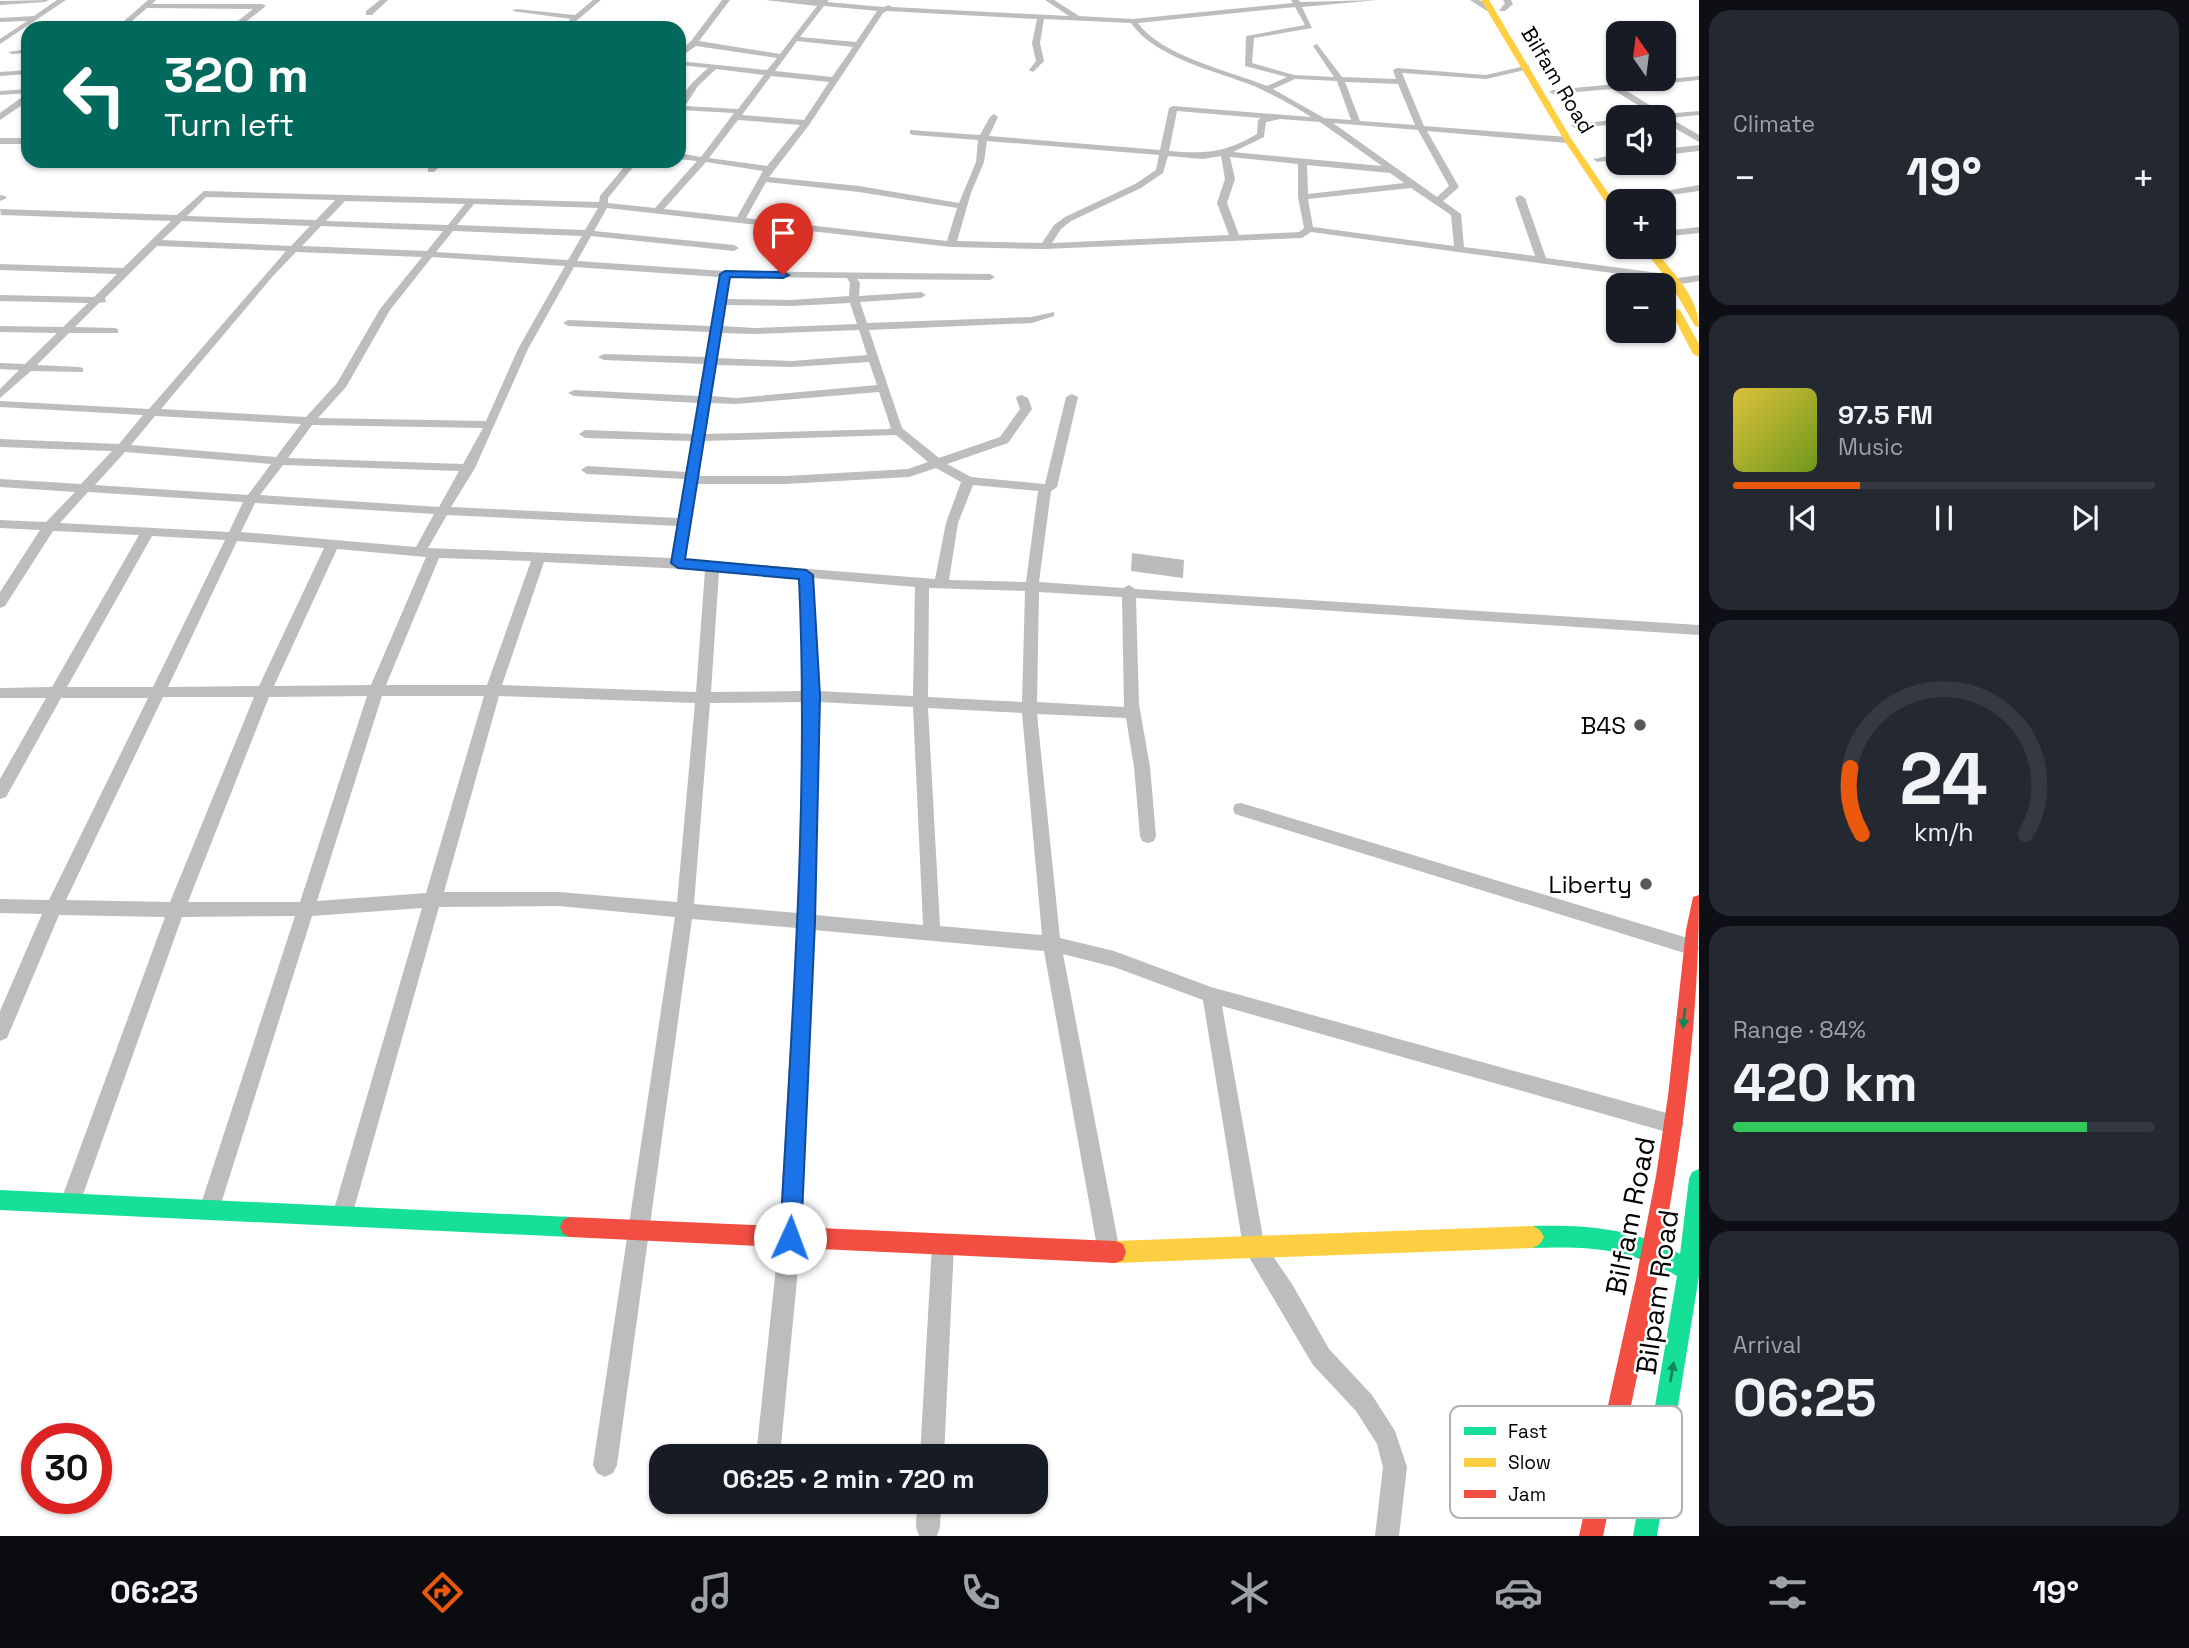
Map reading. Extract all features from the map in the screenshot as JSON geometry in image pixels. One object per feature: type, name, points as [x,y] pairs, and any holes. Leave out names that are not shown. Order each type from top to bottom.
[{"type":"main road","name":"Bilfam Road","points":[[1496,4],[1526,67],[1611,189]]},
{"type":"main road","points":[[1496,4],[1553,92],[1572,133],[1597,159],[1613,189]]},
{"type":"main road","points":[[1647,259],[1658,273]]},
{"type":"main road","points":[[1676,295],[1699,324]]},
{"type":"main road","points":[[1676,305],[1699,354]]},
{"type":"main road","name":"Bilfam Road","points":[[1619,1406],[1652,1249],[1674,1124],[1691,947],[1699,902]]},
{"type":"main road","name":"Bilpam Road","points":[[1667,1406],[1689,1271],[1699,1179]]},
{"type":"main road","points":[[0,1200],[1109,1252],[1593,1236],[1624,1239],[1652,1249],[1689,1271]]},
{"type":"main road","name":"Bilfam Road","points":[[1591,1536],[1595,1518]]},
{"type":"main road","name":"Bilpam Road","points":[[1645,1536],[1648,1518]]},
{"type":"street","points":[[0,3],[45,0]]},
{"type":"street","points":[[31,21],[62,0]]},
{"type":"street","points":[[128,21],[152,0]]},
{"type":"street","points":[[242,21],[269,0]]},
{"type":"street","points":[[369,13],[384,0]]},
{"type":"street","points":[[686,49],[694,43],[726,0]]},
{"type":"street","points":[[769,0],[824,2],[885,9],[1133,20],[1295,3],[1374,0]]},
{"type":"street","points":[[741,219],[769,169],[806,123],[859,45],[894,0]]},
{"type":"street","points":[[1049,0],[1079,19]]},
{"type":"street","points":[[1474,0],[1496,4]]},
{"type":"street","points":[[583,1],[596,1]]},
{"type":"street","points":[[572,21],[596,1]]},
{"type":"street","points":[[572,21],[596,1]]},
{"type":"street","points":[[659,209],[703,160],[766,74],[824,2]]},
{"type":"street","points":[[1295,3],[1309,26],[1250,36],[1248,64],[1294,77],[1401,82]]},
{"type":"street","points":[[144,6],[261,7]]},
{"type":"street","points":[[516,11],[577,17]]},
{"type":"street","points":[[1033,70],[1040,61],[1036,43],[1041,17]]},
{"type":"street","points":[[0,20],[36,18]]},
{"type":"street","points":[[1133,20],[1141,32],[1168,49],[1238,81],[1267,89],[1318,118],[1393,170],[1410,186],[1456,214],[1460,248]]},
{"type":"street","points":[[3,38],[21,27]]},
{"type":"street","points":[[795,39],[859,45]]},
{"type":"street","points":[[694,43],[779,56]]},
{"type":"street","points":[[1317,46],[1340,79],[1356,121]]},
{"type":"street","points":[[12,52],[21,51]]},
{"type":"street","points":[[686,64],[834,80]]},
{"type":"street","points":[[1437,202],[1454,187],[1421,126],[1397,70],[1486,77],[1526,67]]},
{"type":"street","points":[[686,98],[695,85],[714,68]]},
{"type":"street","points":[[0,74],[21,72]]},
{"type":"street","points":[[1267,89],[1294,77]]},
{"type":"street","points":[[1676,80],[1699,78]]},
{"type":"street","points":[[1553,92],[1606,87]]},
{"type":"street","points":[[1622,91],[1644,105]]},
{"type":"street","points":[[0,93],[21,92]]},
{"type":"street","points":[[0,117],[21,102]]},
{"type":"street","points":[[1045,246],[1057,227],[1068,219],[1138,187],[1160,171],[1173,108],[1292,118]]},
{"type":"street","points":[[686,109],[806,123]]},
{"type":"street","points":[[1676,116],[1699,113]]},
{"type":"street","points":[[951,244],[962,206],[980,162],[984,138],[994,117]]},
{"type":"street","points":[[1225,154],[1261,135],[1262,120],[1318,118],[1572,133],[1606,124]]},
{"type":"street","points":[[1676,125],[1699,139]]},
{"type":"street","points":[[913,132],[1165,153],[1225,154],[1393,170]]},
{"type":"street","points":[[0,141],[21,141]]},
{"type":"street","points":[[1676,151],[1699,148]]},
{"type":"street","points":[[1225,154],[1230,179],[1222,203],[1235,237]]},
{"type":"street","points":[[686,157],[769,169]]},
{"type":"street","points":[[1597,159],[1606,158]]},
{"type":"street","points":[[1302,162],[1303,197],[1309,229]]},
{"type":"street","points":[[209,1210],[376,691],[443,511],[469,468],[523,349],[604,205],[603,198],[610,186],[627,168]]},
{"type":"street","points":[[764,179],[859,189],[962,206]]},
{"type":"street","points":[[1303,197],[1410,186]]},
{"type":"street","points":[[1676,193],[1699,188]]},
{"type":"street","points":[[0,395],[204,194],[604,205],[659,209],[951,244],[1045,246],[1302,235],[1309,229],[1541,259],[1614,273]]},
{"type":"street","points":[[1520,198],[1541,259]]},
{"type":"street","points":[[0,603],[48,528],[83,486],[122,448],[217,334],[342,199]]},
{"type":"street","points":[[0,1032],[54,908],[251,499],[309,421],[342,385],[385,309],[472,201]]},
{"type":"street","points":[[1,212],[586,233],[734,247]]},
{"type":"street","points":[[1676,233],[1699,230]]},
{"type":"street","points":[[1683,232],[1699,242]]},
{"type":"street","points":[[153,243],[428,254],[725,274],[990,277]]},
{"type":"street","points":[[0,267],[122,271]]},
{"type":"street","points":[[678,563],[694,478],[725,274]]},
{"type":"street","points":[[849,274],[855,283],[854,300],[897,430],[938,464],[968,481],[1051,487],[1072,397]]},
{"type":"street","points":[[1676,281],[1699,278]]},
{"type":"street","points":[[722,302],[854,300],[921,295]]},
{"type":"street","points":[[0,298],[102,300]]},
{"type":"street","points":[[568,323],[755,331],[1032,320],[1050,314]]},
{"type":"street","points":[[0,329],[114,331]]},
{"type":"street","points":[[604,357],[792,364],[874,358]]},
{"type":"street","points":[[0,366],[79,370]]},
{"type":"street","points":[[574,393],[736,401],[884,388]]},
{"type":"street","points":[[587,470],[786,481],[909,472],[1004,440],[1026,409],[1023,398]]},
{"type":"street","points":[[0,404],[309,421],[490,425]]},
{"type":"street","points":[[585,434],[700,438],[890,433],[897,430]]},
{"type":"street","points":[[0,443],[122,448],[281,461],[469,468]]},
{"type":"street","points":[[932,934],[920,701],[932,582],[968,481]]},
{"type":"street","points":[[0,483],[83,486],[443,511],[686,522]]},
{"type":"street","points":[[1045,488],[1032,587],[1029,707],[1052,944],[1109,1252]]},
{"type":"street","points":[[0,524],[233,536],[427,552],[678,563],[806,575],[1032,587]]},
{"type":"street","points":[[0,793],[148,533]]},
{"type":"street","points":[[70,1203],[176,910],[263,693],[333,543]]},
{"type":"street","points":[[342,1216],[493,690],[539,556]]},
{"type":"street","points":[[606,1465],[690,875],[712,568]]},
{"type":"street","points":[[769,1444],[790,1238],[806,922],[812,696],[806,575]]},
{"type":"street","points":[[932,582],[1699,630]]},
{"type":"street","points":[[1129,590],[1128,648],[1133,713],[1142,767],[1148,836]]},
{"type":"street","points":[[0,693],[493,690],[702,698],[812,696],[1133,713]]},
{"type":"street","points":[[1241,809],[1691,947]]},
{"type":"street","points":[[0,906],[176,910],[304,909],[462,898],[559,899],[1052,944],[1114,959],[1212,995],[1674,1124]]},
{"type":"street","points":[[1212,995],[1254,1247],[1284,1292],[1321,1357],[1364,1403],[1387,1439],[1395,1467],[1387,1536]]},
{"type":"street","points":[[933,1444],[943,1245]]},
{"type":"street","points":[[928,1527],[929,1514]]},
{"type":"shaded area","points":[[1132,553],[1184,560],[1183,578],[1131,571]]},
{"type":"traffic: fast","points":[[1667,1406],[1689,1271],[1699,1179]]},
{"type":"traffic: fast","points":[[0,1200],[570,1227]]},
{"type":"traffic: fast","points":[[1533,1237],[1578,1236],[1614,1240],[1649,1250],[1689,1271]]},
{"type":"traffic: fast","points":[[1645,1536],[1648,1518]]},
{"type":"traffic: slow","points":[[1485,0],[1568,140],[1606,197]]},
{"type":"traffic: slow","points":[[1657,259],[1675,282],[1699,324]]},
{"type":"traffic: slow","points":[[1676,312],[1699,354]]},
{"type":"traffic: slow","points":[[1115,1252],[1533,1237]]},
{"type":"traffic: jam","points":[[1619,1406],[1666,1176],[1699,902]]},
{"type":"traffic: jam","points":[[570,1227],[1115,1252]]},
{"type":"traffic: jam","points":[[1591,1536],[1595,1518]]},
{"type":"place","name":"B4S","points":[[1640,725]]},
{"type":"place","name":"Liberty","points":[[1646,884]]},
{"type":"route","points":[[783,275],[725,274],[678,563],[806,575],[812,696],[806,922],[790,1238]]}]
